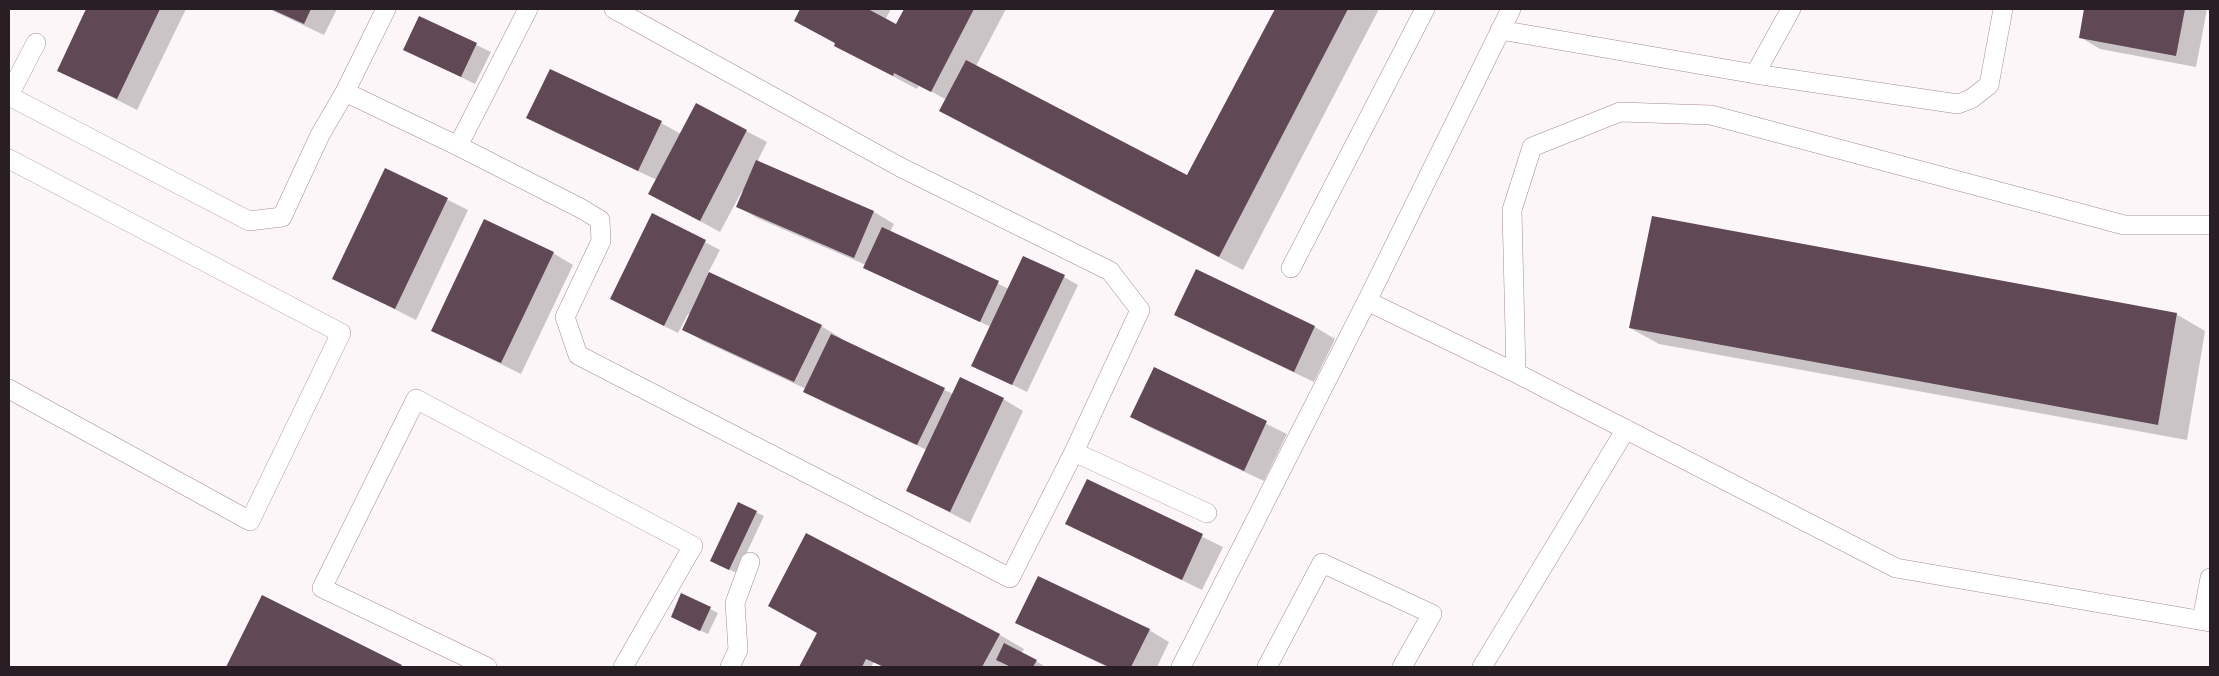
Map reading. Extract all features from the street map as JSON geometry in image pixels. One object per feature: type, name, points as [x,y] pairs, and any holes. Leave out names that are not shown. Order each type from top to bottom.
[{"type":"lane","points":[[36,43],[9,95],[249,221],[282,217],[320,134],[345,92],[386,9]]},
{"type":"lane","points":[[458,146],[528,9]]},
{"type":"lane","points":[[345,92],[458,146],[600,220],[601,241],[565,317],[578,355],[1010,578],[1074,452],[1140,310],[1110,271],[900,167],[614,9]]},
{"type":"lane","points":[[1291,268],[1424,9]]},
{"type":"lane","points":[[1181,667],[1511,9]]},
{"type":"lane","points":[[1755,74],[1791,9]]},
{"type":"lane","points":[[1500,30],[1755,74],[1958,104],[1971,99],[1989,85],[2003,9]]},
{"type":"lane","points":[[1516,373],[1512,210],[1532,147],[1620,112],[1711,115],[2124,225],[2210,225]]},
{"type":"lane","points":[[9,159],[341,333],[250,520],[9,389]]},
{"type":"lane","points":[[1366,301],[1516,373],[1896,568],[2206,621],[2210,578]]},
{"type":"lane","points":[[487,667],[322,588],[416,399],[693,546],[623,667]]},
{"type":"lane","points":[[1482,667],[1626,429]]},
{"type":"lane","points":[[1074,452],[1207,513]]},
{"type":"lane","points":[[730,667],[738,650],[736,604],[750,562]]},
{"type":"lane","points":[[1267,667],[1322,563],[1432,614],[1402,667]]},
{"type":"building","points":[[86,9],[160,9],[117,99],[57,71]]},
{"type":"building","points":[[271,9],[311,9],[304,24]]},
{"type":"building","points":[[800,9],[868,9],[896,24],[904,9],[974,9],[931,92],[894,73],[893,76],[834,46],[835,43],[794,21]]},
{"type":"building","points":[[1275,9],[1348,9],[1219,257],[939,111],[966,60],[1187,175]]},
{"type":"building","points":[[2084,9],[2185,9],[2176,56],[2079,38]]},
{"type":"building","points":[[419,16],[477,43],[461,77],[403,50]]},
{"type":"building","points":[[550,69],[662,121],[638,171],[526,118]]},
{"type":"building","points":[[696,103],[747,130],[700,221],[648,194]]},
{"type":"building","points":[[756,160],[874,211],[854,258],[736,207]]},
{"type":"building","points":[[385,168],[448,198],[395,309],[332,279]]},
{"type":"building","points":[[652,213],[706,240],[664,326],[610,299]]},
{"type":"building","points":[[1652,216],[2177,313],[2158,425],[1629,328]]},
{"type":"building","points":[[484,219],[554,252],[501,363],[431,331]]},
{"type":"building","points":[[882,227],[999,281],[980,322],[863,268]]},
{"type":"building","points":[[1023,256],[1065,275],[1012,385],[971,366]]},
{"type":"building","points":[[1196,269],[1315,326],[1294,372],[1174,315]]},
{"type":"building","points":[[709,272],[822,325],[794,382],[682,330]]},
{"type":"building","points":[[831,334],[945,388],[917,445],[803,392]]},
{"type":"building","points":[[1154,367],[1267,421],[1244,471],[1130,417]]},
{"type":"building","points":[[960,377],[1004,398],[950,512],[906,491]]},
{"type":"building","points":[[1087,479],[1203,534],[1182,580],[1065,524]]},
{"type":"building","points":[[738,502],[757,511],[729,570],[710,561]]},
{"type":"building","points":[[806,533],[1000,634],[982,667],[884,667],[866,659],[862,667],[799,667],[817,633],[768,606]]},
{"type":"building","points":[[1038,576],[1150,629],[1131,667],[1109,667],[1015,623]]},
{"type":"building","points":[[681,593],[711,607],[700,631],[671,617]]},
{"type":"building","points":[[262,595],[402,665],[401,667],[226,667]]},
{"type":"building","points":[[1004,643],[1037,660],[1033,667],[1011,667],[996,660]]}]
